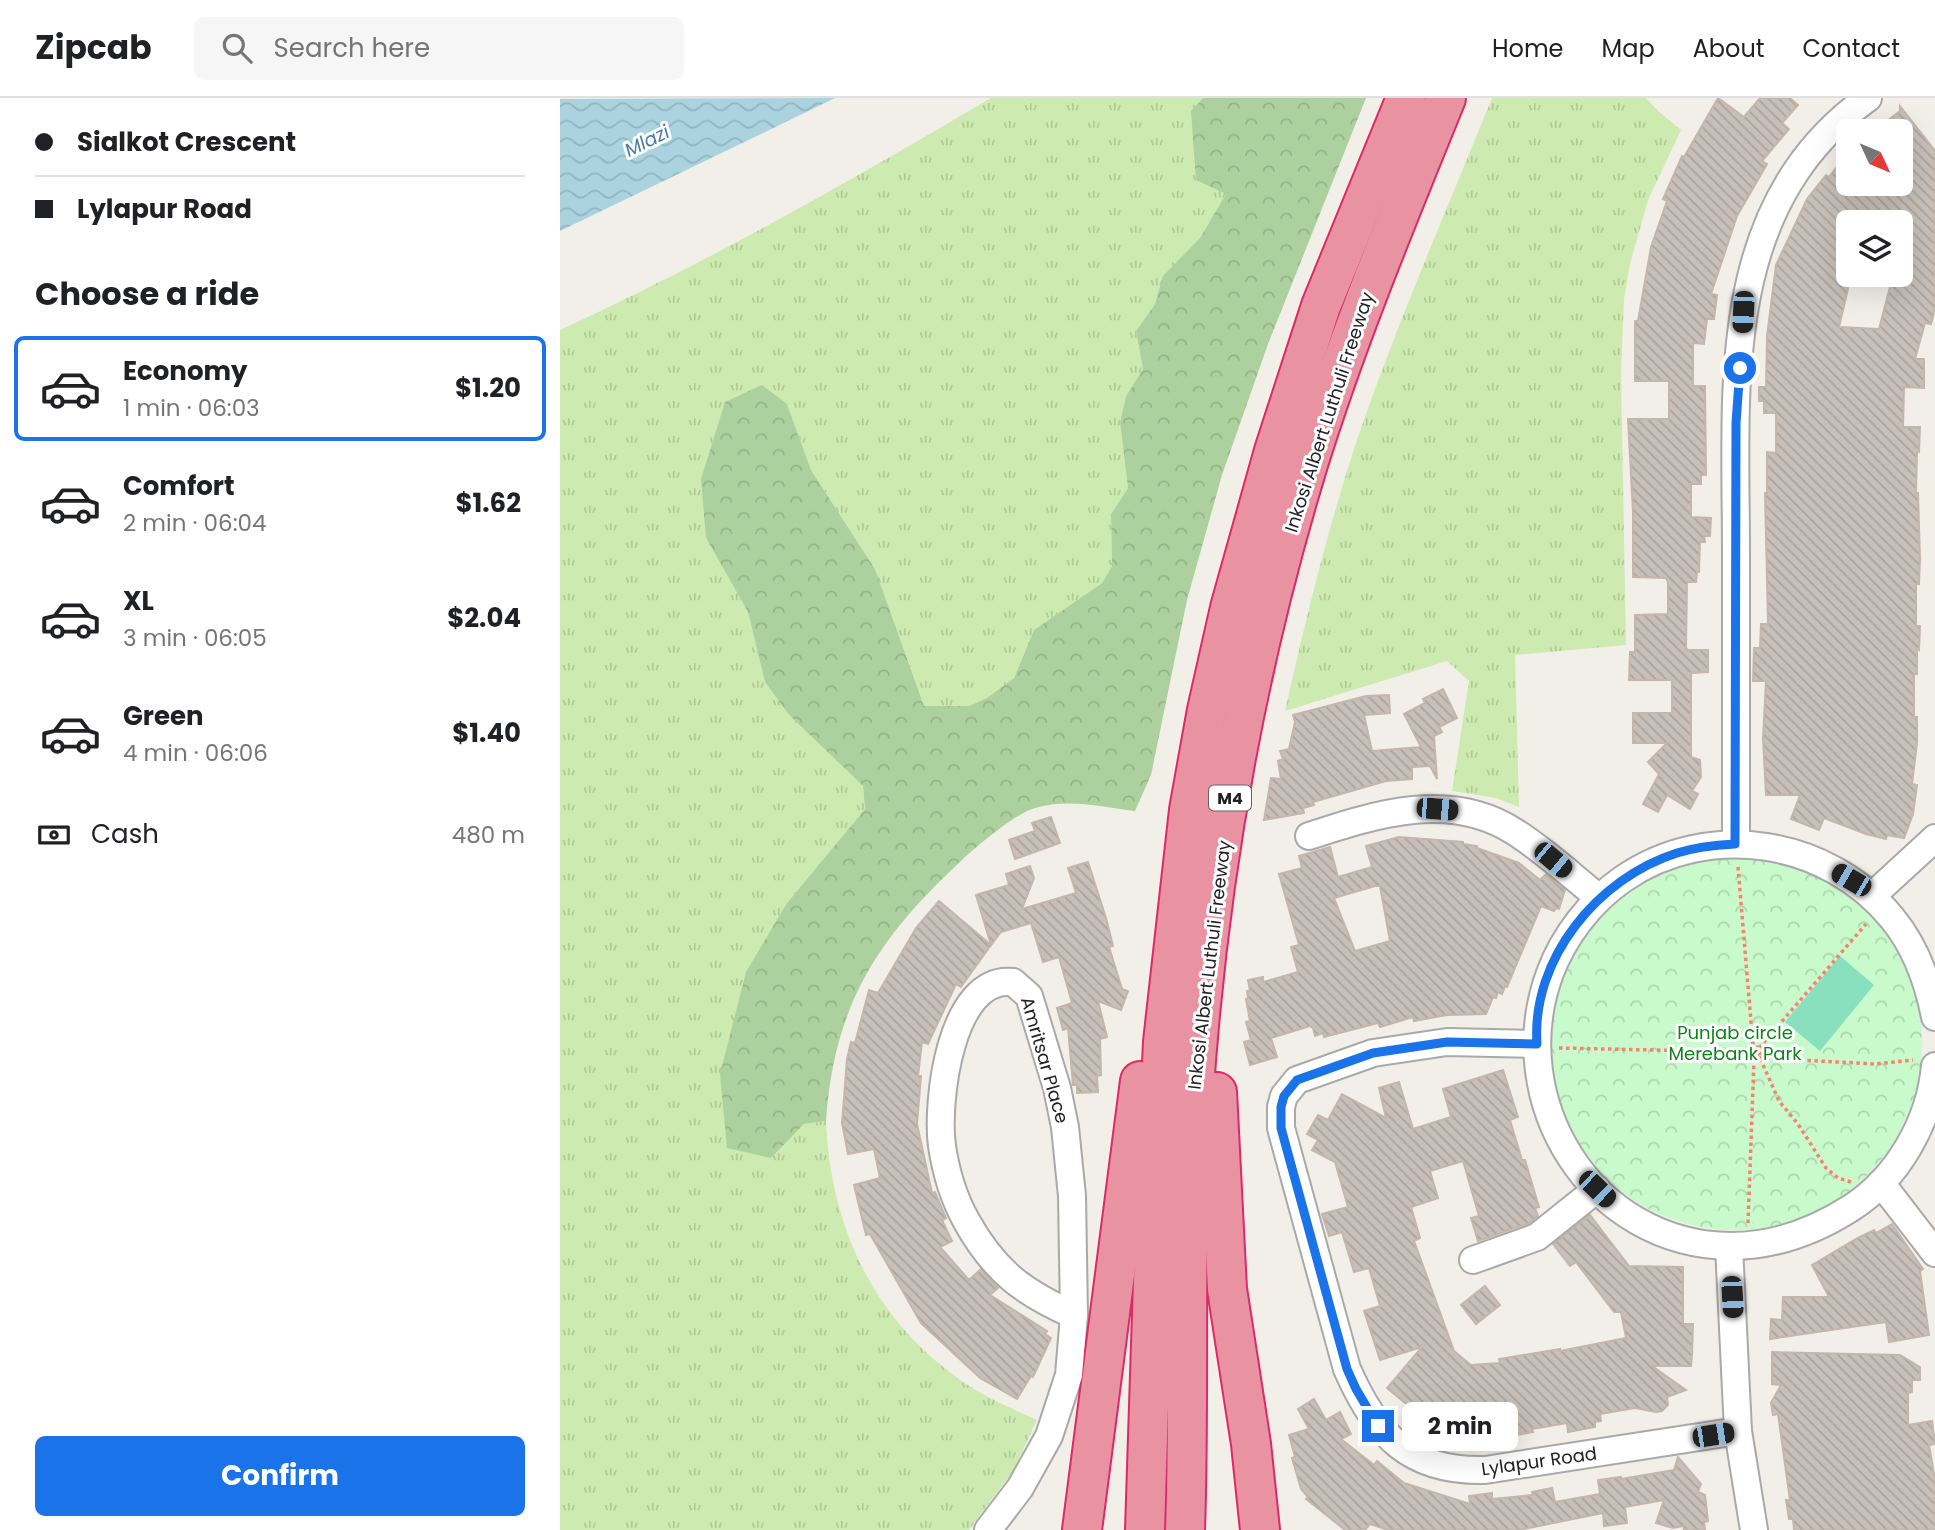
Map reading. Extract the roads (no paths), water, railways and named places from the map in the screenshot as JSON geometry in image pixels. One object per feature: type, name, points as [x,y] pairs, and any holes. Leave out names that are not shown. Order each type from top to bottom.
[{"type":"highway","name":"Inkosi Albert Luthuli Freeway","points":[[1145,1530],[1163,1042],[1189,810],[1207,710],[1230,608],[1274,451],[1321,306],[1406,98]]},
{"type":"highway","name":"Inkosi Albert Luthuli Freeway","points":[[1185,1530],[1187,1247],[1193,1102],[1208,943],[1235,769],[1273,589],[1328,402],[1366,298],[1446,98]]},
{"type":"highway","points":[[1082,1530],[1130,1144],[1154,985],[1189,810]]},
{"type":"highway","points":[[1208,943],[1216,1025],[1217,1131],[1227,1289],[1251,1444],[1260,1530]]},
{"type":"street","points":[[1735,844],[1736,423],[1746,291],[1758,249],[1774,209],[1794,172],[1816,143],[1868,98]]},
{"type":"street","points":[[1309,836],[1381,815],[1413,809],[1466,812],[1514,831],[1599,898]]},
{"type":"street","points":[[1872,896],[1935,838]]},
{"type":"street","points":[[1929,1061],[1927,1105],[1916,1133],[1900,1160],[1881,1183],[1859,1203],[1806,1232],[1777,1241],[1738,1245],[1679,1237],[1653,1228],[1629,1215],[1597,1189],[1571,1159],[1546,1111],[1539,1084],[1536,1030],[1543,993],[1556,957],[1576,925],[1599,898],[1624,878],[1650,864],[1687,851],[1735,844],[1766,846],[1825,864],[1872,896],[1909,941],[1930,991],[1935,1017]]},
{"type":"street","name":"Amritsar Place","points":[[988,1530],[1020,1488],[1049,1436],[1069,1375],[1074,1315],[1069,1149],[1057,1088],[1030,996],[1013,982],[1000,982],[987,988],[976,998],[956,1036],[947,1065],[941,1101],[944,1159],[959,1206],[986,1251],[1024,1289],[1038,1299],[1074,1315]]},
{"type":"street","name":"Lylapur Road","points":[[1537,1044],[1447,1042],[1373,1053],[1306,1076],[1290,1087],[1284,1096],[1281,1128],[1347,1369],[1356,1389],[1378,1426],[1399,1447],[1430,1462],[1467,1471],[1486,1471],[1738,1431]]},
{"type":"street","points":[[1881,1183],[1935,1253]]},
{"type":"street","points":[[1473,1260],[1537,1237],[1597,1189]]},
{"type":"street","points":[[1738,1245],[1738,1431],[1754,1530]]},
{"type":"water","name":"Mlazi","points":[[835,98],[829,101],[560,231],[560,99]]},
{"type":"park label","name":"Punjab circle Merebank Park","points":[[1735,1042]]}]
